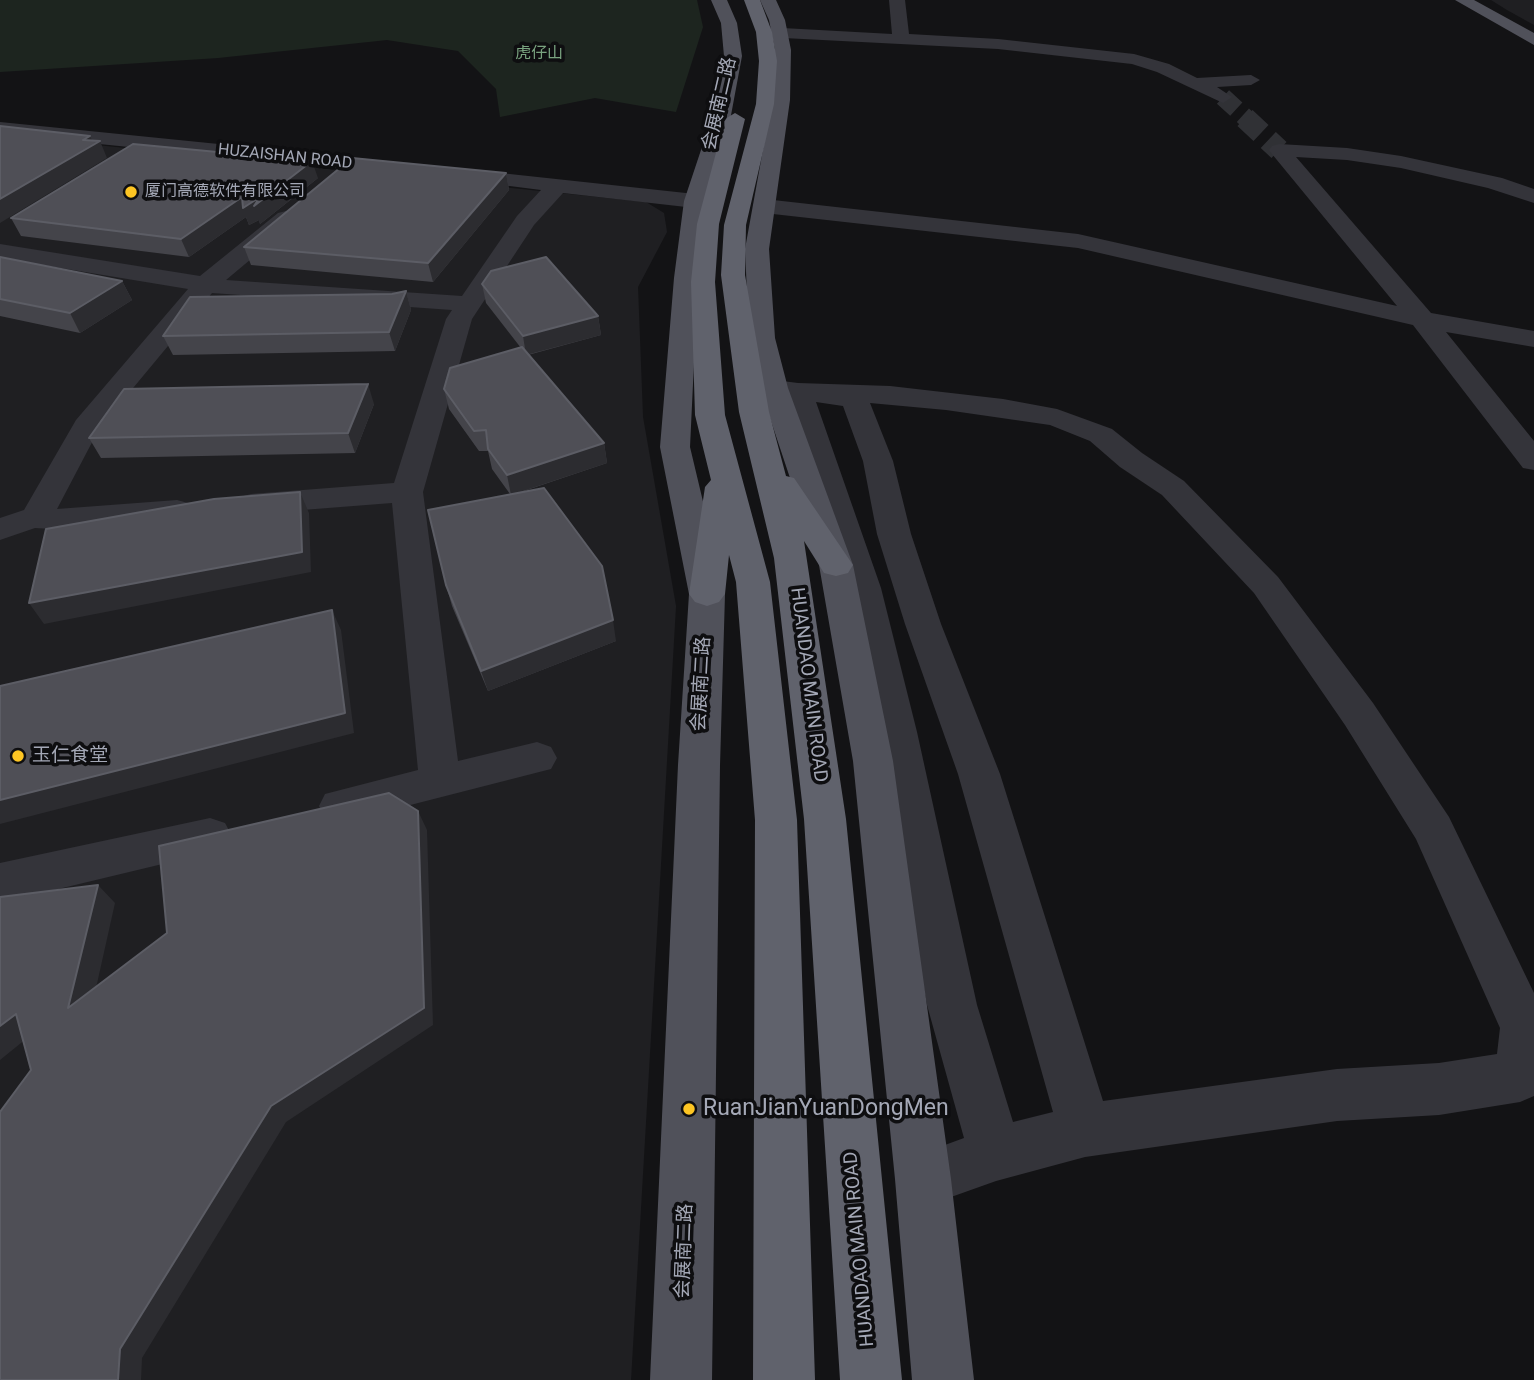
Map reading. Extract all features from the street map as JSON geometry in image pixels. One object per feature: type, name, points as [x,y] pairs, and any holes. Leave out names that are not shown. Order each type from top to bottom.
[{"type":"highway","points":[[734,0],[753,49],[748,78],[708,224],[703,282],[710,415],[753,582],[776,820],[784,1380]]},
{"type":"highway","name":"HUANDAO MAIN ROAD","points":[[768,17],[765,104],[734,226],[733,275],[754,412],[791,558],[825,819],[871,1380]]},
{"type":"highway","points":[[766,460],[836,565]]},
{"type":"highway","points":[[707,594],[724,468]]},
{"type":"main road","name":"会展南二路","points":[[681,1380],[699,765],[707,594],[675,447],[686,278],[695,201],[719,126],[733,56],[730,23],[719,0]]},
{"type":"main road","points":[[1463,0],[1534,40]]},
{"type":"main road","points":[[1474,0],[1534,33]]},
{"type":"main road","points":[[768,17],[783,50],[781,100],[757,249],[762,338],[801,391],[873,761],[923,1179],[943,1380]]},
{"type":"street","points":[[897,0],[901,37]]},
{"type":"street","points":[[768,17],[901,37],[998,44],[1134,59],[1163,68],[1223,97]]},
{"type":"street","points":[[1196,83],[1251,80]]},
{"type":"street","name":"HUZAISHAN ROAD","points":[[0,128],[695,201]]},
{"type":"street","points":[[115,164],[150,143]]},
{"type":"street","points":[[1534,196],[1494,183],[1401,162],[1347,154],[1279,150],[1421,318],[1534,461]]},
{"type":"street","points":[[33,518],[36,517],[86,426],[206,284],[352,164]]},
{"type":"street","points":[[440,783],[407,492],[459,319],[525,221],[558,185]]},
{"type":"street","points":[[764,206],[1078,241],[1421,318],[1534,339]]},
{"type":"street","points":[[0,251],[206,284],[471,304]]},
{"type":"street","points":[[801,391],[890,395],[958,402],[1057,418],[1101,435],[1173,488],[1266,584],[1359,713],[1434,830],[1525,1028],[1520,1076],[1439,1089],[1337,1096],[1085,1130],[996,1154],[923,1179]]},
{"type":"street","points":[[801,391],[855,401],[878,461],[894,534],[923,624],[979,774],[1085,1130]]},
{"type":"street","points":[[801,391],[863,588],[897,732],[952,1005],[996,1154]]},
{"type":"street","points":[[0,528],[33,518],[71,520],[407,492]]},
{"type":"street","points":[[307,814],[537,758]]},
{"type":"street","points":[[0,883],[253,826]]},
{"type":"shaded area","points":[[1491,0],[1534,0],[1534,25],[1507,10]]},
{"type":"shaded area","points":[[0,135],[646,202],[664,213],[667,232],[638,287],[643,417],[676,606],[631,1380],[0,1380]]},
{"type":"green space","name":"虎仔山","points":[[0,0],[697,0],[703,27],[676,112],[595,98],[500,117],[496,89],[458,51],[387,40],[218,58],[0,72]]},
{"type":"building","points":[[0,126],[90,136],[83,140],[100,141],[0,199]]},
{"type":"building","points":[[133,144],[312,161],[254,206],[260,197],[243,208],[242,197],[181,239],[11,218]]},
{"type":"building","points":[[352,158],[506,173],[428,263],[244,247]]},
{"type":"building","points":[[0,257],[122,281],[70,313],[0,299]]},
{"type":"building","points":[[546,257],[598,316],[523,336],[482,284],[491,271]]},
{"type":"building","points":[[406,291],[389,332],[163,336],[190,297],[392,294]]},
{"type":"building","points":[[522,347],[604,443],[507,475],[488,449],[486,430],[474,431],[444,389],[450,368]]},
{"type":"building","points":[[368,384],[348,433],[89,438],[124,389]]},
{"type":"building","points":[[544,488],[602,566],[613,620],[481,671],[446,585],[428,510]]},
{"type":"building","points":[[300,492],[302,552],[29,603],[46,529],[214,499]]},
{"type":"building","points":[[332,610],[345,713],[0,800],[0,686]]},
{"type":"building","points":[[389,793],[418,811],[424,1008],[271,1106],[120,1349],[118,1380],[0,1380],[0,1112],[31,1070],[16,1014],[0,1026],[0,897],[98,885],[68,1008],[167,933],[159,846]]},
{"type":"tunnel","points":[[1223,97],[1247,119]]},
{"type":"tunnel","points":[[1245,118],[1279,150]]},
{"type":"place","name":"厦门高德软件有限公司","points":[[131,192]]},
{"type":"place","name":"玉仁食堂","points":[[18,756]]},
{"type":"place","name":"RuanJianYuanDongMen","points":[[689,1109]]}]
